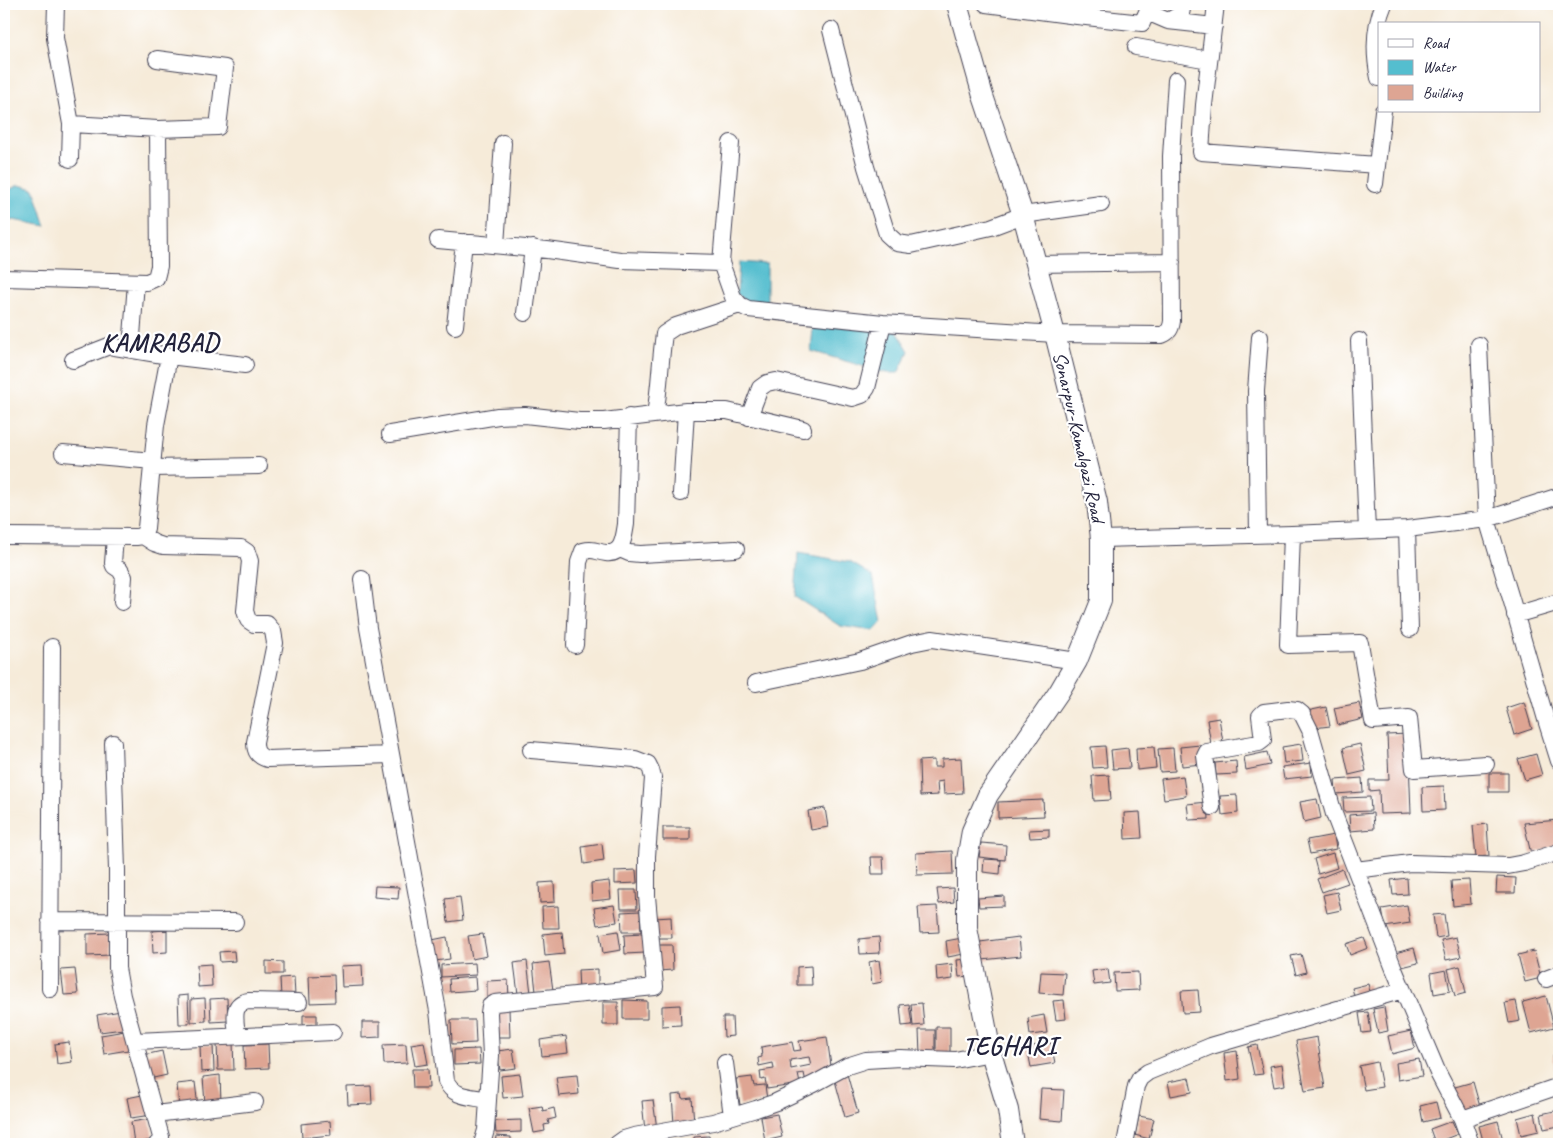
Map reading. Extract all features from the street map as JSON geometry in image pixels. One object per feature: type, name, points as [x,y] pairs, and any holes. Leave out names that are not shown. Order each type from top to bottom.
[{"type":"main road","name":"Sonarpur-Kamalgazi Road","points":[[957,4],[983,96],[1023,215],[1097,502],[1101,539],[1101,601],[1077,661],[1059,692],[988,795],[972,830],[967,860],[967,928],[991,1053],[1008,1110],[1013,1144]]},
{"type":"street","points":[[56,4],[55,38],[71,124],[70,159]]},
{"type":"street","points":[[986,4],[1142,23],[1147,12],[1168,21],[1214,26]]},
{"type":"street","points":[[1168,21],[1181,14],[1183,4]]},
{"type":"street","points":[[1216,4],[1204,105],[1201,152],[1377,166]]},
{"type":"street","points":[[1378,22],[1384,4]]},
{"type":"street","points":[[1378,23],[1376,38],[1378,72]]},
{"type":"street","points":[[830,30],[866,167],[887,234],[897,243],[911,245],[992,227],[1023,215],[1101,204]]},
{"type":"street","points":[[1136,47],[1209,60]]},
{"type":"street","points":[[71,124],[158,129],[218,127],[225,68],[157,59]]},
{"type":"street","points":[[731,143],[722,263],[733,297],[740,306],[748,309],[883,323],[1055,334],[1162,335],[1171,328],[1172,321],[1171,156],[1176,80]]},
{"type":"street","points":[[1375,184],[1383,112]]},
{"type":"street","points":[[4,278],[147,282],[156,278],[159,266],[158,129]]},
{"type":"street","points":[[496,245],[503,143]]},
{"type":"street","points":[[438,240],[533,248],[620,260],[722,263]]},
{"type":"street","points":[[455,326],[464,242]]},
{"type":"street","points":[[526,313],[533,248]]},
{"type":"street","points":[[1036,264],[1172,262]]},
{"type":"street","points":[[131,350],[136,282]]},
{"type":"street","points":[[655,414],[659,394],[660,362],[664,334],[676,326],[740,306]]},
{"type":"street","points":[[750,417],[760,388],[767,383],[776,381],[853,398],[862,395],[867,388],[883,323]]},
{"type":"street","points":[[1258,535],[1256,391],[1260,337]]},
{"type":"street","points":[[1359,342],[1367,531]]},
{"type":"street","points":[[1478,345],[1486,519],[1515,615],[1553,721],[1559,761]]},
{"type":"street","points":[[73,360],[109,346],[169,356],[244,365]]},
{"type":"street","points":[[143,536],[146,528],[158,410],[169,356]]},
{"type":"street","points":[[681,493],[686,411]]},
{"type":"street","points":[[390,434],[498,416],[525,415],[579,421],[604,421],[686,411],[727,411],[803,429]]},
{"type":"street","points":[[575,645],[579,562],[583,551],[593,549],[612,553],[620,549],[624,541],[629,417]]},
{"type":"street","points":[[63,453],[153,464],[259,466]]},
{"type":"street","points":[[1101,539],[1407,529],[1486,519],[1559,496]]},
{"type":"street","points":[[1407,529],[1410,629]]},
{"type":"street","points":[[1292,534],[1288,645],[1360,643],[1373,722],[1409,718],[1414,769],[1486,764]]},
{"type":"street","points":[[4,536],[136,538],[143,536],[163,546],[241,548],[247,552],[250,560],[245,611],[248,620],[254,624],[267,624],[273,631],[275,643],[255,750],[260,756],[267,758],[391,755]]},
{"type":"street","points":[[115,537],[113,563],[124,577],[122,602]]},
{"type":"street","points":[[620,549],[629,553],[640,554],[736,549]]},
{"type":"street","points":[[362,579],[368,628],[438,1011],[446,1080],[450,1089],[456,1093],[488,1100]]},
{"type":"street","points":[[1515,615],[1559,602]]},
{"type":"street","points":[[756,682],[860,661],[912,643],[932,639],[1077,661]]},
{"type":"street","points":[[50,989],[52,647]]},
{"type":"street","points":[[1212,807],[1207,752],[1259,743],[1263,740],[1260,716],[1264,712],[1288,709],[1296,710],[1302,714],[1310,730],[1334,814],[1403,990],[1438,1073],[1462,1119],[1471,1144]]},
{"type":"street","points":[[113,742],[117,968],[161,1137],[160,1142],[157,1144]]},
{"type":"street","points":[[482,1144],[486,1130],[491,1056],[488,1014],[490,1006],[495,1003],[654,987],[647,896],[647,856],[653,778],[648,764],[635,759],[531,750]]},
{"type":"street","points":[[1356,870],[1410,863],[1508,866],[1559,852]]},
{"type":"street","points":[[50,921],[235,922]]},
{"type":"street","points":[[1125,1144],[1136,1086],[1140,1078],[1148,1072],[1211,1046],[1403,990]]},
{"type":"street","points":[[237,1036],[237,1007],[242,1002],[299,1002]]},
{"type":"street","points":[[136,1041],[333,1032]]},
{"type":"street","points":[[617,1144],[624,1139],[634,1136],[713,1122],[776,1102],[847,1066],[866,1060],[883,1058],[955,1060],[991,1053]]},
{"type":"street","points":[[725,1063],[732,1116]]},
{"type":"street","points":[[1462,1119],[1559,1086]]},
{"type":"street","points":[[155,1114],[255,1102]]},
{"type":"water","points":[[19,185],[34,189],[46,226],[13,220],[4,224],[4,192]]},
{"type":"water","points":[[739,262],[767,264],[767,301],[748,303],[737,294]]},
{"type":"water","points":[[837,326],[897,331],[909,351],[898,373],[886,373],[811,351],[813,328]]},
{"type":"water","points":[[798,553],[850,562],[873,576],[882,622],[874,631],[840,626],[795,597]]},
{"type":"building","points":[[1524,702],[1532,729],[1514,735],[1506,708]]},
{"type":"building","points":[[1359,703],[1363,719],[1338,725],[1334,708]]},
{"type":"building","points":[[1326,707],[1330,726],[1314,728],[1307,711]]},
{"type":"building","points":[[1219,718],[1223,742],[1211,744],[1207,720]]},
{"type":"building","points":[[1408,734],[1411,813],[1380,814],[1379,790],[1369,791],[1369,780],[1389,780],[1387,735]]},
{"type":"building","points":[[1301,744],[1303,761],[1284,763],[1282,747]]},
{"type":"building","points":[[1360,744],[1366,771],[1349,775],[1343,748]]},
{"type":"building","points":[[1200,745],[1202,764],[1182,766],[1180,747]]},
{"type":"building","points":[[1105,746],[1107,767],[1093,768],[1091,747]]},
{"type":"building","points":[[1154,747],[1156,768],[1137,770],[1136,748]]},
{"type":"building","points":[[1128,748],[1130,768],[1113,769],[1111,750]]},
{"type":"building","points":[[1173,748],[1175,771],[1160,772],[1158,749]]},
{"type":"building","points":[[1267,752],[1270,765],[1246,770],[1244,757]]},
{"type":"building","points":[[1536,754],[1542,775],[1525,780],[1518,759]]},
{"type":"building","points":[[961,758],[963,793],[944,794],[943,781],[937,782],[938,795],[920,796],[919,761],[934,760],[934,767],[942,767],[942,759]]},
{"type":"building","points":[[1236,761],[1237,774],[1216,775],[1215,763]]},
{"type":"building","points":[[1311,763],[1312,776],[1284,779],[1282,767]]},
{"type":"building","points":[[1489,773],[1508,773],[1508,792],[1489,792]]},
{"type":"building","points":[[1109,775],[1111,800],[1094,801],[1092,776]]},
{"type":"building","points":[[1183,776],[1186,796],[1164,799],[1161,779]]},
{"type":"building","points":[[1362,778],[1363,792],[1336,794],[1335,780]]},
{"type":"building","points":[[1444,786],[1445,810],[1423,811],[1422,787]]},
{"type":"building","points":[[1237,795],[1238,813],[1222,815],[1220,796]]},
{"type":"building","points":[[1370,797],[1371,811],[1344,812],[1343,798]]},
{"type":"building","points":[[1317,799],[1321,818],[1304,822],[1300,802]]},
{"type":"building","points":[[1043,800],[1044,816],[998,818],[998,802]]},
{"type":"building","points":[[1208,802],[1209,819],[1189,820],[1187,804]]},
{"type":"building","points":[[825,808],[828,827],[811,830],[808,811]]},
{"type":"building","points":[[1140,812],[1142,838],[1125,839],[1124,813]]},
{"type":"building","points":[[1373,813],[1374,829],[1350,831],[1349,815]]},
{"type":"building","points":[[1559,820],[1559,845],[1531,854],[1524,823]]},
{"type":"building","points":[[1487,824],[1489,856],[1476,857],[1473,826]]},
{"type":"building","points":[[663,827],[690,827],[690,840],[663,840]]},
{"type":"building","points":[[1049,829],[1049,837],[1030,838],[1029,830]]},
{"type":"building","points":[[1334,835],[1336,849],[1310,854],[1307,840]]},
{"type":"building","points":[[981,843],[1006,845],[1005,860],[979,857]]},
{"type":"building","points":[[602,844],[604,861],[584,864],[582,847]]},
{"type":"building","points":[[952,851],[953,874],[917,875],[916,853]]},
{"type":"building","points":[[1333,853],[1337,868],[1318,874],[1314,859]]},
{"type":"building","points":[[871,857],[883,857],[884,874],[872,874]]},
{"type":"building","points":[[984,859],[1001,860],[1000,874],[983,872]]},
{"type":"building","points":[[1342,869],[1348,883],[1322,892],[1317,879]]},
{"type":"building","points":[[636,870],[637,883],[615,884],[615,871]]},
{"type":"building","points":[[1497,877],[1516,878],[1515,893],[1496,893]]},
{"type":"building","points":[[1407,878],[1408,894],[1393,895],[1391,880]]},
{"type":"building","points":[[1469,880],[1471,904],[1453,906],[1451,881]]},
{"type":"building","points":[[609,881],[611,899],[592,901],[591,883]]},
{"type":"building","points":[[554,882],[555,902],[540,903],[539,883]]},
{"type":"building","points":[[375,886],[399,887],[398,899],[374,897]]},
{"type":"building","points":[[953,888],[954,902],[939,904],[937,889]]},
{"type":"building","points":[[620,890],[636,890],[637,909],[621,909]]},
{"type":"building","points":[[1337,892],[1341,910],[1327,913],[1323,895]]},
{"type":"building","points":[[1004,896],[1004,906],[979,907],[978,898]]},
{"type":"building","points":[[460,897],[463,920],[448,922],[445,899]]},
{"type":"building","points":[[614,905],[617,922],[597,925],[594,908]]},
{"type":"building","points":[[1407,905],[1410,923],[1385,927],[1382,909]]},
{"type":"building","points":[[558,906],[559,928],[543,928],[542,907]]},
{"type":"building","points":[[937,906],[939,932],[920,933],[918,907]]},
{"type":"building","points":[[640,911],[641,932],[622,932],[621,912]]},
{"type":"building","points":[[1444,914],[1447,936],[1436,938],[1433,915]]},
{"type":"building","points":[[671,917],[672,938],[655,938],[655,918]]},
{"type":"building","points":[[167,930],[167,952],[153,953],[152,931]]},
{"type":"building","points":[[618,931],[621,950],[603,953],[600,934]]},
{"type":"building","points":[[562,932],[564,954],[545,956],[543,934]]},
{"type":"building","points":[[110,933],[111,955],[87,956],[87,934]]},
{"type":"building","points":[[483,934],[487,956],[472,959],[468,936]]},
{"type":"building","points":[[644,934],[645,953],[625,954],[624,935]]},
{"type":"building","points":[[447,937],[450,959],[435,961],[432,940]]},
{"type":"building","points":[[879,937],[880,953],[860,954],[859,939]]},
{"type":"building","points":[[1019,937],[1021,956],[982,960],[980,942]]},
{"type":"building","points":[[1456,937],[1461,957],[1446,960],[1441,940]]},
{"type":"building","points":[[962,938],[964,954],[948,957],[946,941]]},
{"type":"building","points":[[1364,938],[1368,948],[1350,955],[1346,944]]},
{"type":"building","points":[[657,945],[672,945],[673,970],[658,971]]},
{"type":"building","points":[[1414,948],[1418,963],[1398,968],[1395,953]]},
{"type":"building","points":[[234,951],[235,961],[220,962],[219,952]]},
{"type":"building","points":[[1534,951],[1541,978],[1525,982],[1518,955]]},
{"type":"building","points":[[1301,954],[1306,972],[1296,975],[1291,956]]},
{"type":"building","points":[[966,959],[969,976],[959,977],[957,960]]},
{"type":"building","points":[[879,960],[882,982],[872,984],[869,962]]},
{"type":"building","points":[[266,961],[283,962],[283,974],[266,974]]},
{"type":"building","points":[[527,961],[531,993],[518,994],[514,963]]},
{"type":"building","points":[[549,962],[553,990],[536,992],[533,964]]},
{"type":"building","points":[[475,963],[476,975],[441,977],[441,965]]},
{"type":"building","points":[[211,964],[212,986],[198,987],[197,965]]},
{"type":"building","points":[[952,964],[953,979],[937,981],[936,966]]},
{"type":"building","points":[[362,965],[363,986],[342,987],[341,966]]},
{"type":"building","points":[[811,966],[812,985],[797,985],[797,967]]},
{"type":"building","points":[[1460,966],[1466,993],[1455,996],[1448,969]]},
{"type":"building","points":[[75,969],[78,994],[64,995],[61,970]]},
{"type":"building","points":[[598,969],[598,991],[579,992],[578,970]]},
{"type":"building","points":[[1108,969],[1110,983],[1094,985],[1092,971]]},
{"type":"building","points":[[1446,970],[1450,991],[1434,994],[1431,973]]},
{"type":"building","points":[[1041,972],[1065,973],[1063,995],[1039,993]]},
{"type":"building","points":[[1138,972],[1139,990],[1115,991],[1114,973]]},
{"type":"building","points":[[334,975],[335,1002],[310,1003],[309,976]]},
{"type":"building","points":[[294,977],[295,996],[281,997],[280,978]]},
{"type":"building","points":[[475,977],[476,990],[450,992],[449,979]]},
{"type":"building","points":[[508,980],[509,997],[487,998],[487,981]]},
{"type":"building","points":[[1368,984],[1372,999],[1356,1003],[1352,988]]},
{"type":"building","points":[[1198,990],[1200,1012],[1183,1013],[1181,991]]},
{"type":"building","points":[[188,995],[189,1024],[179,1024],[178,996]]},
{"type":"building","points":[[1546,996],[1554,1027],[1531,1033],[1523,1002]]},
{"type":"building","points":[[205,998],[206,1021],[191,1022],[191,999]]},
{"type":"building","points":[[227,998],[228,1021],[211,1022],[210,999]]},
{"type":"building","points":[[623,1000],[647,1001],[647,1019],[623,1019]]},
{"type":"building","points":[[1064,1000],[1066,1019],[1056,1020],[1053,1001]]},
{"type":"building","points":[[1516,1001],[1520,1021],[1509,1023],[1505,1003]]},
{"type":"building","points":[[603,1002],[618,1002],[618,1025],[603,1025]]},
{"type":"building","points":[[922,1003],[924,1025],[913,1026],[911,1004]]},
{"type":"building","points":[[909,1004],[912,1025],[902,1026],[900,1005]]},
{"type":"building","points":[[680,1005],[681,1025],[662,1026],[662,1006]]},
{"type":"building","points":[[1384,1007],[1388,1031],[1378,1033],[1373,1009]]},
{"type":"building","points":[[494,1009],[509,1009],[510,1037],[495,1037]]},
{"type":"building","points":[[121,1011],[123,1029],[100,1032],[97,1015]]},
{"type":"building","points":[[1368,1012],[1371,1032],[1362,1033],[1359,1013]]},
{"type":"building","points":[[303,1015],[317,1015],[317,1027],[303,1027]]},
{"type":"building","points":[[1044,1015],[1047,1033],[1030,1035],[1028,1018]]},
{"type":"building","points":[[723,1017],[732,1017],[733,1036],[724,1037]]},
{"type":"building","points":[[451,1020],[475,1020],[476,1043],[452,1044]]},
{"type":"building","points":[[362,1022],[380,1022],[380,1037],[362,1038]]},
{"type":"building","points":[[936,1027],[950,1027],[950,1055],[936,1055]]},
{"type":"building","points":[[919,1030],[935,1030],[935,1054],[920,1054]]},
{"type":"building","points":[[125,1031],[128,1050],[104,1054],[101,1035]]},
{"type":"building","points":[[1411,1031],[1415,1048],[1392,1054],[1388,1036]]},
{"type":"building","points":[[566,1036],[568,1053],[542,1056],[540,1040]]},
{"type":"building","points":[[827,1037],[831,1066],[806,1083],[804,1073],[798,1074],[800,1084],[767,1089],[765,1079],[761,1080],[760,1071],[774,1069],[773,1063],[759,1066],[758,1058],[762,1057],[761,1047],[792,1042],[794,1051],[801,1050],[799,1041]],"holes":[[[809,1057],[811,1065],[791,1069],[790,1060]]]},
{"type":"building","points":[[1317,1037],[1325,1088],[1305,1091],[1296,1041]]},
{"type":"building","points":[[69,1042],[72,1062],[57,1064],[55,1044]]},
{"type":"building","points":[[424,1042],[428,1064],[415,1066],[411,1044]]},
{"type":"building","points":[[233,1043],[234,1070],[218,1070],[217,1044]]},
{"type":"building","points":[[1051,1043],[1055,1063],[1031,1067],[1027,1047]]},
{"type":"building","points":[[268,1044],[269,1068],[245,1069],[244,1045]]},
{"type":"building","points":[[406,1044],[407,1063],[384,1064],[383,1045]]},
{"type":"building","points":[[200,1045],[213,1045],[214,1071],[201,1072]]},
{"type":"building","points":[[1257,1045],[1263,1074],[1254,1075],[1248,1047]]},
{"type":"building","points":[[479,1049],[480,1064],[454,1065],[454,1050]]},
{"type":"building","points":[[513,1049],[516,1068],[500,1070],[497,1051]]},
{"type":"building","points":[[162,1051],[167,1075],[149,1079],[144,1055]]},
{"type":"building","points":[[1237,1051],[1240,1079],[1227,1081],[1224,1053]]},
{"type":"building","points":[[1559,1054],[1559,1078],[1556,1079],[1553,1055]]},
{"type":"building","points":[[1419,1059],[1422,1076],[1398,1080],[1396,1063]]},
{"type":"building","points":[[1377,1062],[1382,1087],[1364,1090],[1359,1066]]},
{"type":"building","points":[[1282,1064],[1285,1085],[1274,1087],[1270,1066]]},
{"type":"building","points":[[412,1069],[428,1069],[429,1088],[413,1088]]},
{"type":"building","points":[[520,1074],[523,1096],[503,1098],[501,1076]]},
{"type":"building","points":[[847,1074],[858,1113],[845,1117],[834,1077]]},
{"type":"building","points":[[220,1075],[221,1103],[205,1104],[203,1077]]},
{"type":"building","points":[[577,1075],[579,1094],[559,1096],[556,1077]]},
{"type":"building","points":[[752,1077],[754,1086],[765,1085],[767,1100],[740,1105],[736,1079]]},
{"type":"building","points":[[1189,1078],[1192,1092],[1171,1096],[1168,1082]]},
{"type":"building","points":[[195,1082],[198,1107],[179,1109],[177,1084]]},
{"type":"building","points":[[1473,1082],[1480,1107],[1462,1112],[1455,1087]]},
{"type":"building","points":[[371,1086],[372,1104],[348,1105],[347,1087]]},
{"type":"building","points":[[1041,1089],[1064,1090],[1062,1121],[1039,1119]]},
{"type":"building","points":[[147,1094],[151,1115],[131,1118],[127,1098]]},
{"type":"building","points":[[682,1094],[683,1099],[692,1098],[694,1122],[674,1124],[672,1095]]},
{"type":"building","points":[[653,1100],[657,1129],[645,1131],[642,1101]]},
{"type":"building","points":[[1436,1102],[1440,1118],[1423,1122],[1420,1106]]},
{"type":"building","points":[[542,1106],[543,1111],[554,1108],[556,1118],[548,1120],[549,1124],[544,1125],[545,1131],[534,1133],[529,1108]]},
{"type":"building","points":[[1559,1110],[1559,1126],[1544,1129],[1541,1114]]},
{"type":"building","points":[[1535,1113],[1539,1131],[1521,1135],[1517,1118]]},
{"type":"building","points":[[777,1114],[782,1137],[765,1141],[761,1117]]},
{"type":"building","points":[[1139,1116],[1154,1119],[1149,1139],[1135,1135]]},
{"type":"building","points":[[150,1119],[153,1140],[134,1143],[131,1122]]},
{"type":"building","points":[[521,1120],[521,1132],[496,1133],[495,1121]]},
{"type":"building","points":[[330,1121],[331,1135],[302,1138],[301,1124]]},
{"type":"building","points":[[1452,1121],[1458,1134],[1435,1143],[1430,1129]]},
{"type":"building","points":[[1498,1121],[1504,1144],[1484,1144],[1479,1126]]},
{"type":"building","points":[[496,1136],[511,1137],[511,1144],[495,1144]]},
{"type":"building","points":[[709,1136],[710,1144],[694,1144],[694,1137]]},
{"type":"district","name":"KAMRABAD","points":[[160,343]]},
{"type":"district","name":"TEGHARI","points":[[1010,1046]]}]
